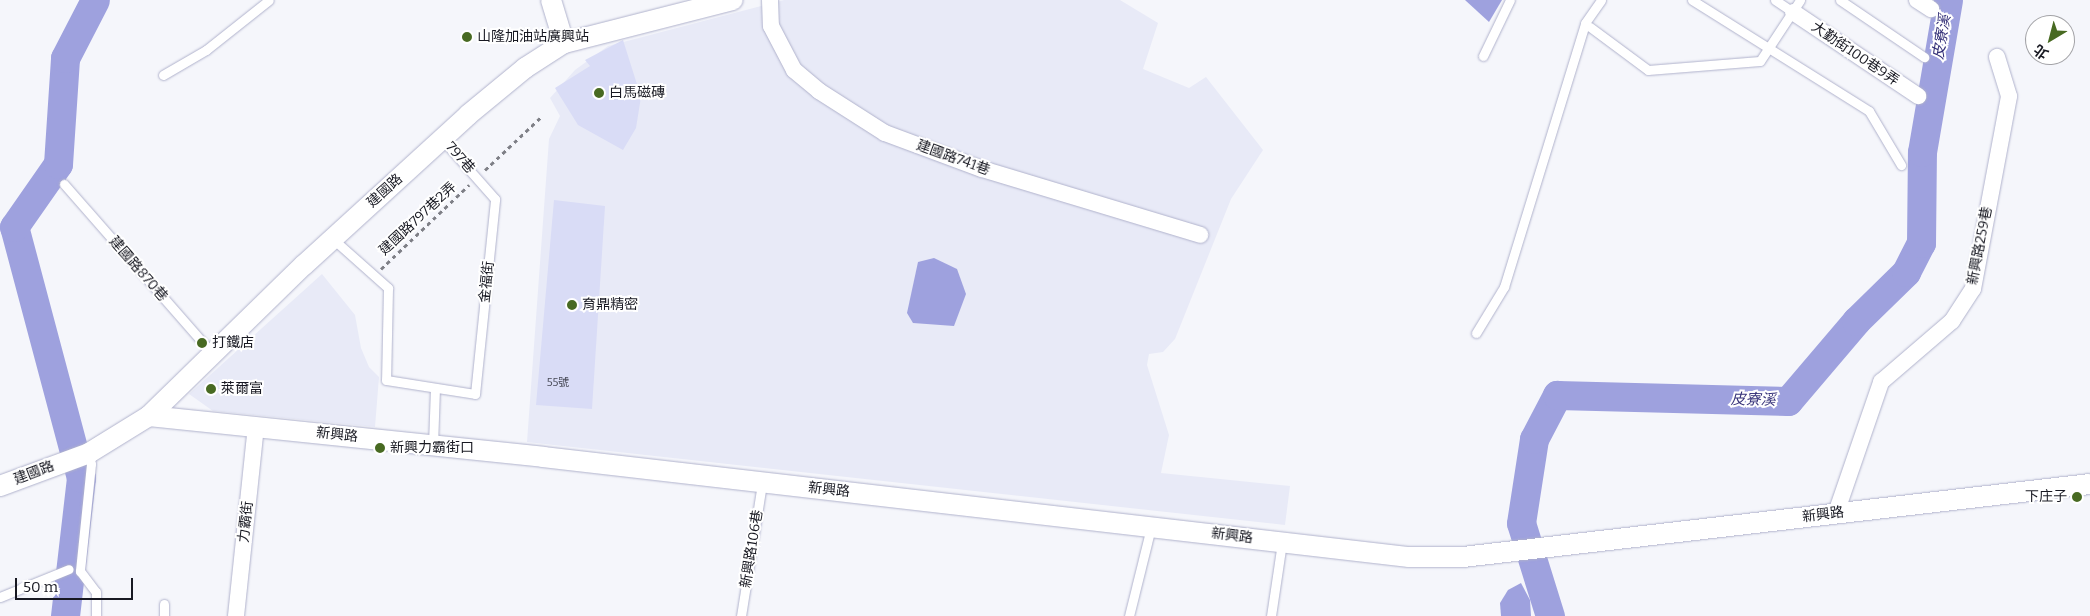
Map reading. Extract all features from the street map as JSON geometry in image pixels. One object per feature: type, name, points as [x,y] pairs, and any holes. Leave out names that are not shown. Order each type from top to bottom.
[{"type":"street","points":[[551,0],[564,43]]},
{"type":"street","name":"建國路","points":[[0,486],[79,456],[149,416],[212,353],[333,239],[442,139],[525,68],[564,43],[734,0]]},
{"type":"street","name":"建國路741巷","points":[[770,0],[771,26],[794,70],[819,91],[885,133],[982,169],[1200,235]]},
{"type":"street","name":"大勤街100巷9弄","points":[[1796,6],[1918,96]]},
{"type":"street","name":"新興路259巷","points":[[1836,513],[1881,382],[1952,321],[1973,289],[2008,96],[1997,57]]},
{"type":"street","name":"新興路","points":[[149,416],[433,445],[1151,525],[1409,557],[1463,557],[1510,552],[2090,484]]},
{"type":"street","name":"力霸街","points":[[236,616],[256,427]]},
{"type":"lane","points":[[163,74],[206,50],[269,0]]},
{"type":"lane","points":[[1483,56],[1510,0]]},
{"type":"lane","points":[[1476,332],[1504,287],[1585,23],[1601,0]]},
{"type":"lane","points":[[1692,0],[1767,50],[1819,77],[1869,111],[1901,165]]},
{"type":"lane","points":[[1590,27],[1648,70],[1760,61],[1796,6],[1775,0]]},
{"type":"lane","points":[[1840,0],[1924,57]]},
{"type":"lane","name":"797巷","points":[[442,139],[477,178]]},
{"type":"lane","name":"金福街","points":[[436,389],[475,394],[495,199],[477,178]]},
{"type":"lane","name":"建國路870巷","points":[[64,184],[212,353]]},
{"type":"lane","points":[[333,239],[388,288],[386,380],[436,389],[433,445]]},
{"type":"lane","points":[[79,456],[91,464],[80,571],[96,592],[96,616]]},
{"type":"lane","name":"新興路106巷","points":[[741,616],[762,483]]},
{"type":"lane","points":[[1129,616],[1151,525]]},
{"type":"lane","points":[[1272,616],[1282,542]]},
{"type":"lane","points":[[0,597],[69,569]]},
{"type":"lane","points":[[164,604],[164,616]]},
{"type":"path","name":"建國路797巷2弄","points":[[374,276],[541,118]]},
{"type":"shaded area","points":[[784,0],[1120,0],[1158,23],[1143,69],[1189,88],[1206,77],[1263,150],[1231,199],[1175,339],[1163,352],[1149,354],[1147,365],[1169,435],[1161,473],[1290,486],[1285,525],[527,442],[549,139],[560,116],[550,98],[575,70],[608,46]]},
{"type":"shaded area","points":[[322,274],[355,315],[361,348],[369,367],[379,377],[375,427],[213,411],[189,394]]},
{"type":"water","points":[[1465,0],[1502,0],[1489,22]]},
{"type":"water","points":[[934,258],[957,269],[966,294],[954,326],[913,323],[907,313],[918,262]]},
{"type":"water","points":[[1521,583],[1530,600],[1531,616],[1501,616],[1500,603],[1508,590]]},
{"type":"building","name":"白馬磁磚","points":[[623,40],[641,97],[636,128],[623,150],[578,125],[555,88],[590,66],[585,60]]},
{"type":"building","name":"育鼎精密","points":[[554,200],[605,206],[592,409],[536,405]]},
{"type":"waterway","points":[[65,616],[81,478],[14,227],[58,164],[65,58],[95,0]]},
{"type":"waterway","name":"皮寮溪","points":[[1550,616],[1521,523],[1534,439],[1557,395],[1788,401],[1856,321],[1906,272],[1921,243],[1922,152],[1948,0]]},
{"type":"place","name":"山隆加油站廣興站","points":[[467,37]]},
{"type":"place","name":"白馬磁磚","points":[[599,93]]},
{"type":"place","name":"育鼎精密","points":[[572,305]]},
{"type":"place","name":"打鐵店","points":[[202,343]]},
{"type":"place","name":"萊爾富","points":[[211,389]]},
{"type":"place","name":"新興力霸街口","points":[[380,448]]},
{"type":"place","name":"下庄子","points":[[2077,497]]}]
